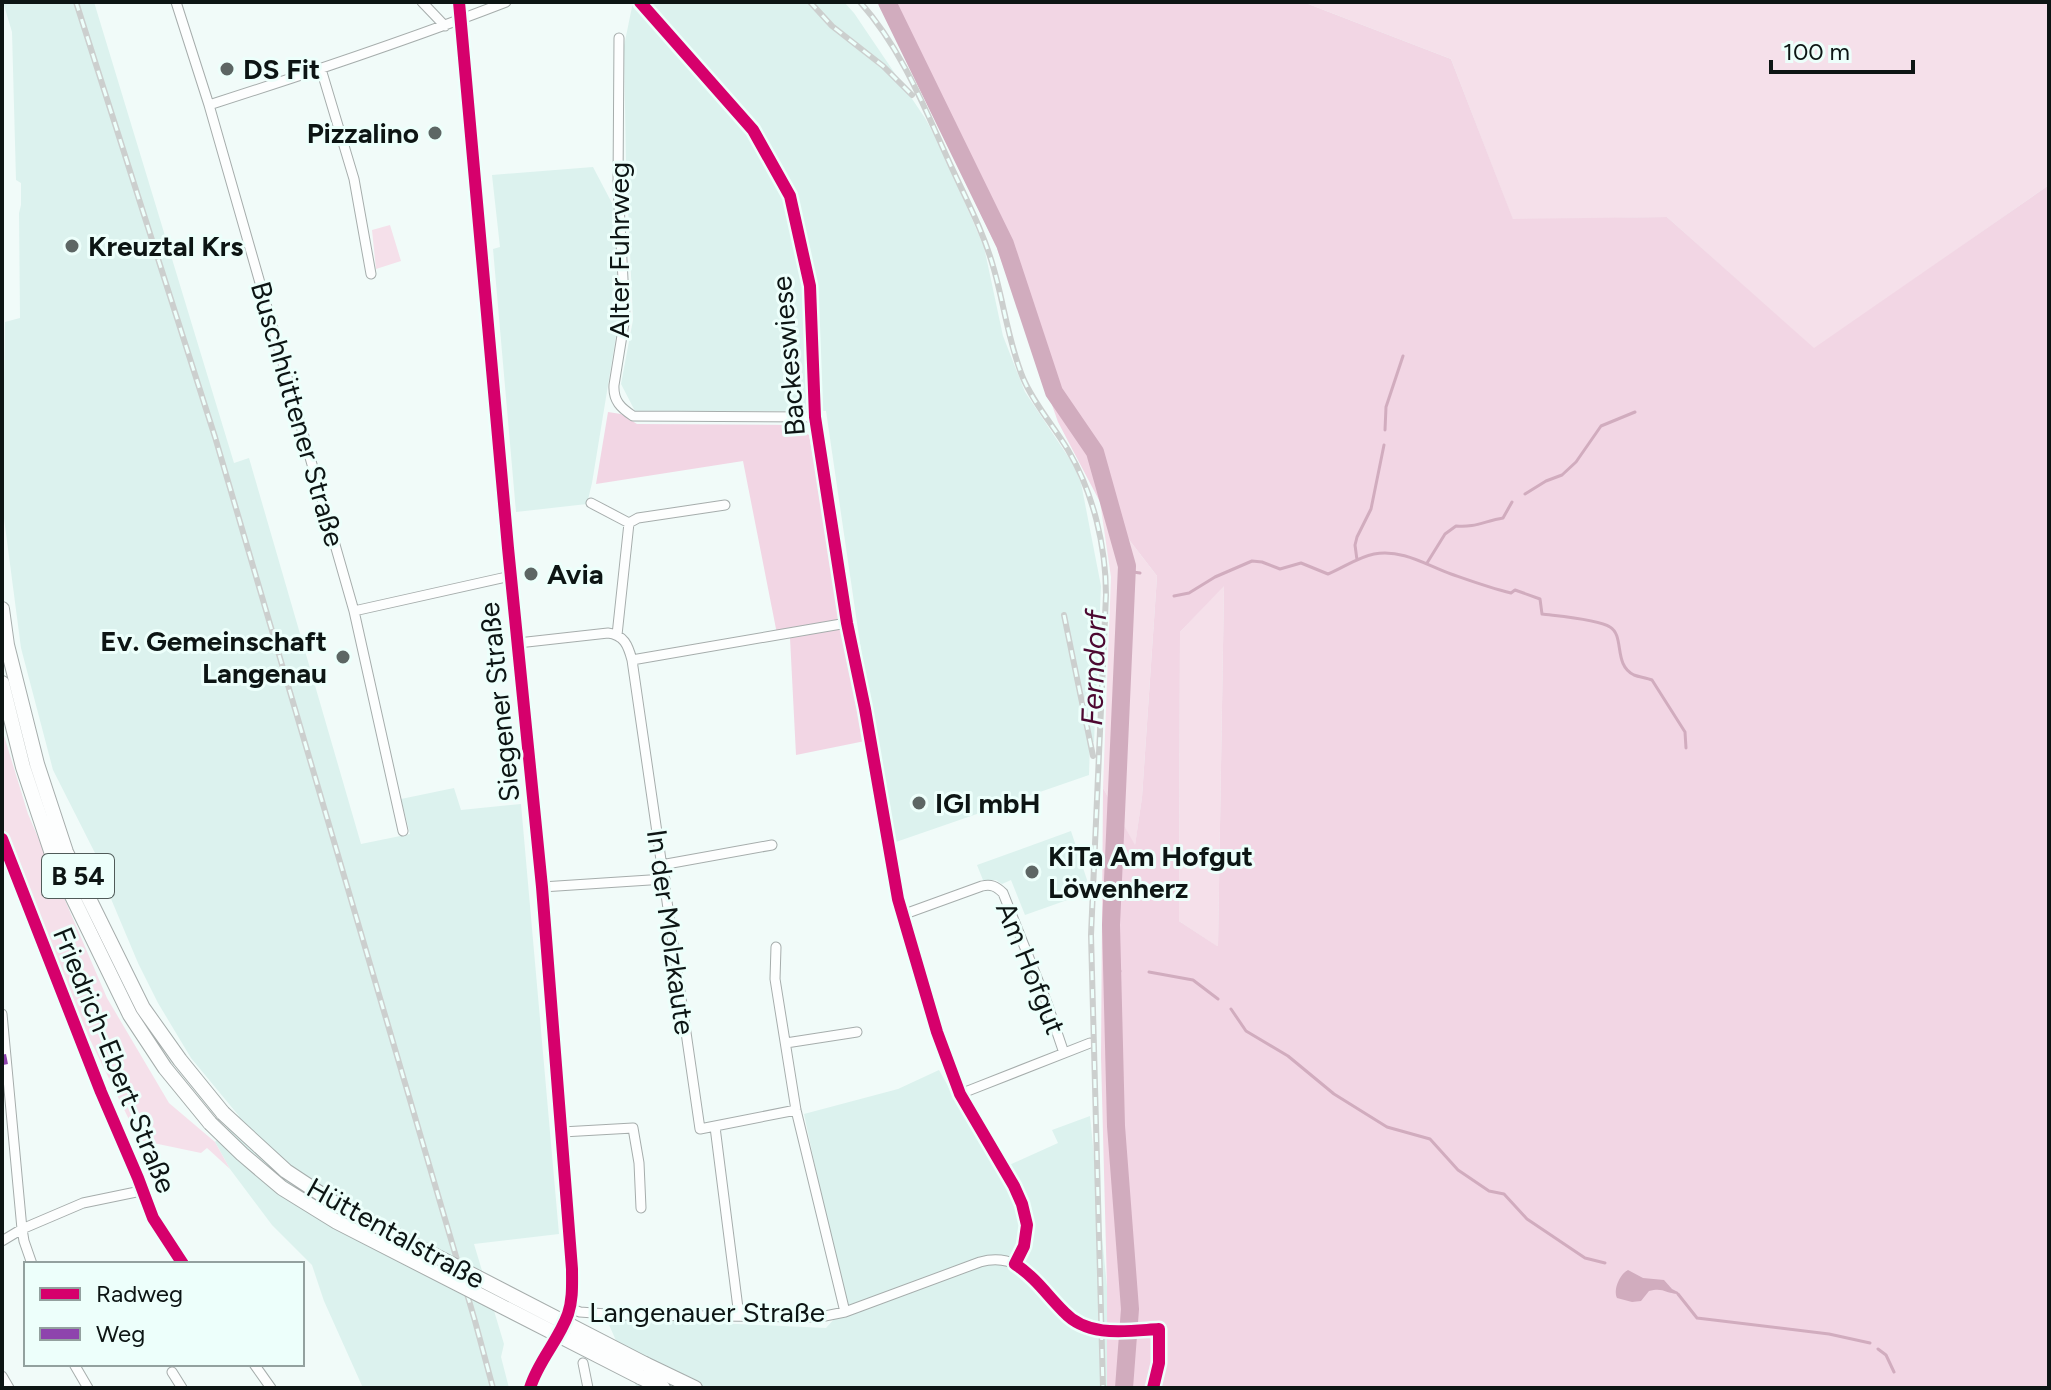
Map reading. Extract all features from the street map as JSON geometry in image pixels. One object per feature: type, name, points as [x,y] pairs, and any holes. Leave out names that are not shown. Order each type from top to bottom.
[{"type":"highway","name":"Hüttentalstraße","points":[[2,609],[7,645],[37,764],[66,852],[143,1008],[223,1113],[286,1171],[339,1206],[643,1371],[663,1388]]},
{"type":"highway","name":"Hüttentalstraße","points":[[2,683],[23,767],[53,857],[130,1015],[165,1068],[210,1123],[282,1188],[337,1222],[643,1371],[695,1388]]},
{"type":"main road","name":"Siegener Straße","points":[[459,2],[542,887],[572,1269],[569,1308],[535,1372],[530,1388]]},
{"type":"street","name":"Buschhüttener Straße","points":[[176,2],[209,105],[354,611],[403,831]]},
{"type":"street","points":[[422,2],[445,26]]},
{"type":"street","points":[[209,105],[460,21],[506,2]]},
{"type":"street","name":"Backeswiese","points":[[640,2],[753,130],[790,196],[810,286],[815,417],[847,623],[902,915]]},
{"type":"street","name":"Alter Fuhrweg","points":[[619,38],[618,185],[625,317],[614,385],[619,407],[633,416],[815,417]]},
{"type":"street","points":[[321,69],[354,179],[371,274]]},
{"type":"street","points":[[591,503],[629,523]]},
{"type":"street","points":[[629,523],[638,518],[725,505]]},
{"type":"street","points":[[518,643],[608,633],[617,635],[629,523]]},
{"type":"street","points":[[354,611],[511,576]]},
{"type":"street","points":[[632,660],[847,623]]},
{"type":"street","name":"In der Molzkaute","points":[[617,635],[627,643],[632,660],[700,1129],[715,1127]]},
{"type":"street","name":"Friedrich-Ebert-Straße","points":[[2,839],[141,1191],[153,1218],[182,1262]]},
{"type":"street","points":[[661,865],[772,845]]},
{"type":"street","points":[[2,871],[13,868]]},
{"type":"street","points":[[542,887],[665,879]]},
{"type":"street","name":"Am Hofgut","points":[[902,915],[982,886],[997,887],[1003,893],[1064,1053]]},
{"type":"street","points":[[902,915],[937,1032],[960,1094],[1022,1204],[1026,1236],[1021,1256],[1015,1264],[1033,1277],[1065,1314],[1086,1328],[1109,1331],[1159,1329],[1159,1363],[1153,1388]]},
{"type":"street","points":[[776,947],[775,979],[796,1110],[845,1312]]},
{"type":"street","points":[[2,1014],[22,1229],[31,1262]]},
{"type":"street","points":[[786,1043],[857,1032]]},
{"type":"street","points":[[960,1094],[1090,1043]]},
{"type":"street","points":[[739,1316],[715,1127],[796,1110]]},
{"type":"street","points":[[562,1132],[633,1128],[639,1163],[641,1208]]},
{"type":"street","points":[[2,1241],[83,1203],[141,1191]]},
{"type":"street","name":"Langenauer Straße","points":[[569,1308],[580,1312],[620,1315],[820,1317],[845,1312],[980,1262],[992,1259],[1015,1264]]},
{"type":"street","points":[[583,1363],[588,1388]]},
{"type":"street","points":[[75,1366],[88,1388]]},
{"type":"street","points":[[255,1366],[271,1388]]},
{"type":"street","points":[[172,1372],[182,1388]]},
{"type":"street","points":[[2,1376],[9,1388]]},
{"type":"shaded area","points":[[3,2],[94,2],[234,463],[249,458],[361,844],[410,834],[401,799],[454,788],[461,810],[521,804],[559,1234],[474,1244],[504,1344],[501,1357],[509,1388],[363,1388],[324,1301],[312,1265],[272,1225],[230,1169],[215,1142],[239,1116],[191,1058],[158,1003],[109,894],[97,857],[53,770],[21,648],[2,503],[5,322],[20,318],[21,205],[21,183],[16,180],[12,32]]},
{"type":"shaded area","points":[[633,2],[844,2],[925,118],[942,149],[984,247],[1003,336],[1025,392],[1073,464],[1081,483],[1101,586],[1094,742],[1090,743],[1089,775],[893,843],[874,739],[826,411],[635,411],[621,384],[633,320],[624,46]]},
{"type":"shaded area","points":[[880,2],[1303,2],[1451,59],[1513,219],[1667,217],[1814,348],[2049,185],[2049,1388],[1107,1388],[1101,1057],[1103,788],[1135,845],[1142,797],[1157,576],[1100,502],[1058,422],[997,248]],"holes":[[[1224,586],[1218,946],[1179,921],[1180,632]]]},
{"type":"shaded area","points":[[1303,2],[2049,2],[2049,185],[1814,349],[1667,217],[1513,220],[1451,59]]},
{"type":"shaded area","points":[[593,167],[614,207],[619,318],[592,483],[587,504],[516,512],[493,249],[500,247],[492,175]]},
{"type":"shaded area","points":[[390,225],[401,261],[376,269],[372,230]]},
{"type":"shaded area","points":[[608,412],[621,414],[637,424],[792,425],[809,435],[865,741],[796,755],[790,638],[778,639],[743,461],[596,484]]},
{"type":"shaded area","points":[[1100,502],[1157,576],[1142,797],[1135,846],[1103,788],[1111,577]]},
{"type":"shaded area","points":[[1224,585],[1218,947],[1179,921],[1180,632]]},
{"type":"shaded area","points":[[2,729],[28,814],[107,998],[169,1103],[215,1142],[230,1169],[207,1148],[201,1153],[139,1140],[55,968],[2,832]]},
{"type":"shaded area","name":"KiTa Am Hofgut Löwenherz","points":[[1071,831],[1088,883],[1087,893],[1025,915],[1011,880],[1002,884],[996,880],[983,880],[977,865]]},
{"type":"shaded area","points":[[939,1070],[996,1171],[1058,1143],[1052,1130],[1090,1116],[1107,1287],[1107,1388],[637,1388],[606,1318],[826,1328],[845,1307],[804,1114],[898,1089]]},
{"type":"shaded area","points":[[1628,1270],[1643,1278],[1664,1280],[1678,1294],[1658,1290],[1649,1291],[1641,1301],[1617,1298],[1618,1282]]},
{"type":"waterway","name":"Ferndorf","points":[[887,2],[1005,244],[1054,392],[1095,452],[1127,566],[1111,925],[1116,1126],[1130,1309],[1124,1388]]},
{"type":"waterway","points":[[1385,430],[1386,407],[1403,356]]},
{"type":"waterway","points":[[1525,494],[1562,475],[1576,462],[1601,426],[1635,412]]},
{"type":"waterway","points":[[1357,560],[1355,545],[1371,509],[1384,445]]},
{"type":"waterway","points":[[1427,563],[1445,534],[1456,526],[1503,518],[1512,502]]},
{"type":"waterway","points":[[1174,596],[1189,593],[1215,577],[1252,561],[1280,569],[1301,563],[1328,574],[1374,554],[1405,556],[1488,587],[1511,593],[1515,590],[1540,599],[1542,614],[1587,620],[1610,627],[1617,637],[1624,665],[1634,675],[1652,680],[1685,732],[1686,748]]},
{"type":"waterway","points":[[1126,571],[1140,573]]},
{"type":"waterway","name":"Ferndorf","points":[[1112,971],[1120,971]]},
{"type":"waterway","points":[[1149,972],[1193,980],[1218,999]]},
{"type":"waterway","points":[[1231,1009],[1246,1031],[1288,1056],[1334,1094],[1387,1127],[1430,1139],[1458,1170],[1489,1191],[1504,1194],[1527,1219],[1585,1258],[1605,1263]]},
{"type":"waterway","points":[[1678,1294],[1697,1318],[1829,1334],[1870,1343]]},
{"type":"waterway","points":[[1878,1349],[1886,1355],[1894,1372]]},
{"type":"railway","points":[[76,2],[215,437],[493,1388]]},
{"type":"railway","points":[[810,2],[832,26],[883,66],[912,95]]},
{"type":"railway","points":[[860,2],[888,39],[912,80],[974,215],[993,266],[1023,378],[1077,466],[1101,539],[1106,595],[1091,935],[1103,1388]]},
{"type":"railway","points":[[1064,615],[1093,756]]},
{"type":"marked path","points":[[2,1060],[7,1059]]},
{"type":"cycle path","points":[[459,2],[542,887],[572,1269],[568,1314],[530,1388]]},
{"type":"cycle path","points":[[640,2],[753,130],[790,196],[810,286],[815,417],[847,623],[898,899],[937,1032],[960,1094],[1022,1204],[1027,1225],[1024,1246],[1015,1264],[1036,1281],[1064,1312],[1084,1326],[1108,1331],[1159,1329],[1159,1363],[1153,1388]]},
{"type":"cycle path","points":[[2,839],[153,1218],[182,1262]]},
{"type":"place","name":"DS Fit","points":[[227,69]]},
{"type":"place","name":"Pizzalino","points":[[435,133]]},
{"type":"place","name":"Kreuztal Krs","points":[[72,246]]},
{"type":"place","name":"Avia","points":[[531,574]]},
{"type":"place","name":"Ev. Gemeinschaft Langenau","points":[[343,657]]},
{"type":"place","name":"IGI mbH","points":[[919,803]]},
{"type":"place","name":"KiTa Am Hofgut Löwenherz","points":[[1032,872]]}]
